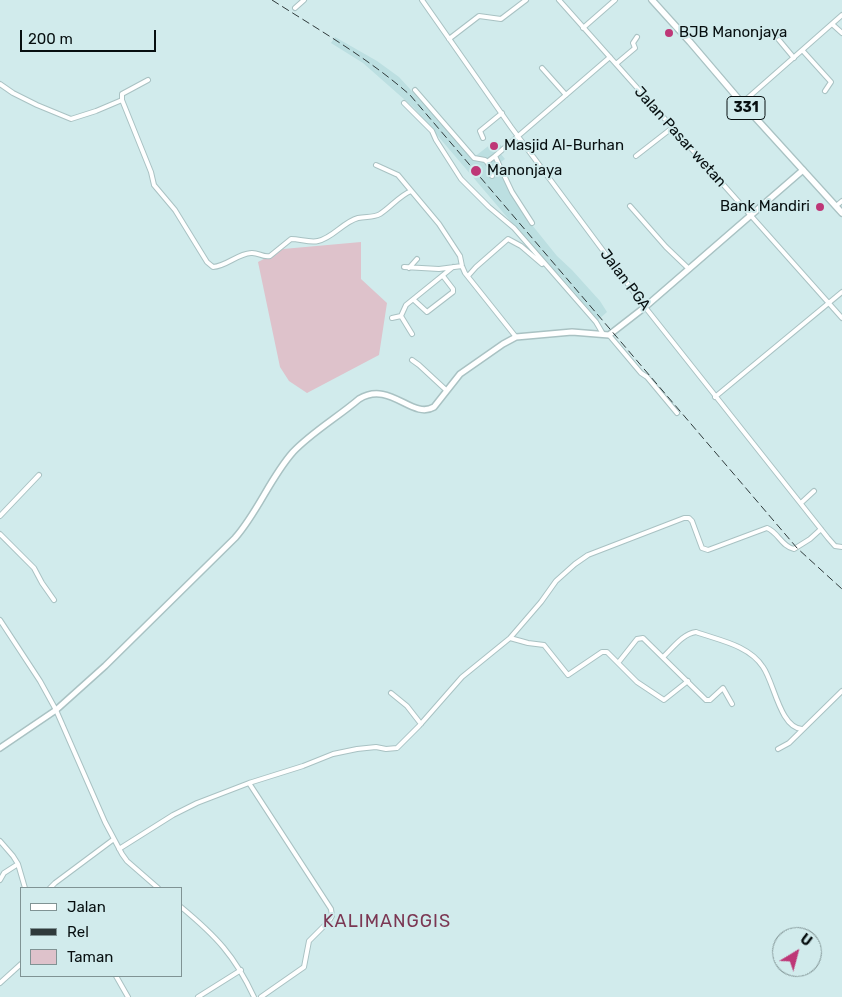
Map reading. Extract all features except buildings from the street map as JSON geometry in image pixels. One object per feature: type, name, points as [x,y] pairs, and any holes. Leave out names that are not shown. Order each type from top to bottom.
[{"type":"main road","name":"331","points":[[652,0],[842,213]]},
{"type":"main road","points":[[0,748],[56,710],[105,666],[235,538],[248,522],[294,451],[367,394],[382,394],[418,409],[430,410],[458,377],[476,362],[503,344],[516,338],[572,332],[609,335],[689,270],[803,170]]},
{"type":"street","points":[[295,8],[304,0]]},
{"type":"street","name":"Jalan PGA","points":[[422,0],[518,136],[645,307],[821,529],[835,546],[842,548]]},
{"type":"street","points":[[449,39],[476,18],[483,16],[501,19],[526,0]]},
{"type":"street","name":"Jalan Pasar wetan","points":[[559,0],[842,318]]},
{"type":"street","points":[[583,28],[615,0]]},
{"type":"street","points":[[742,103],[842,15]]},
{"type":"street","points":[[832,24],[842,33]]},
{"type":"street","points":[[616,64],[635,48],[633,43],[637,36]]},
{"type":"street","points":[[779,40],[794,58]]},
{"type":"street","points":[[803,51],[831,82],[824,91]]},
{"type":"street","points":[[487,162],[610,57]]},
{"type":"street","points":[[542,68],[566,95]]},
{"type":"street","points":[[148,80],[122,94],[122,100],[151,172],[154,185],[170,202],[207,262],[213,267],[250,253],[266,257],[270,256],[291,239],[312,242],[320,241],[359,218],[378,215],[411,190]]},
{"type":"street","points":[[0,84],[37,105],[71,119],[122,100]]},
{"type":"street","points":[[415,90],[474,158],[487,162],[491,168],[492,176]]},
{"type":"street","points":[[404,102],[432,131],[461,179],[489,207],[514,228],[596,322],[603,334]]},
{"type":"street","points":[[483,138],[480,131],[502,113]]},
{"type":"street","points":[[636,156],[672,128]]},
{"type":"street","points":[[495,156],[512,192],[532,223]]},
{"type":"street","points":[[376,164],[396,174],[411,190],[447,235],[460,256],[462,266],[468,276],[516,338]]},
{"type":"street","points":[[836,206],[842,201]]},
{"type":"street","points":[[630,206],[689,270]]},
{"type":"street","points":[[468,276],[508,239],[521,246],[533,258],[546,266]]},
{"type":"street","points":[[417,259],[406,268],[439,269],[462,266]]},
{"type":"street","points":[[401,316],[406,305],[453,267]]},
{"type":"street","points":[[414,300],[426,312],[453,292],[444,276]]},
{"type":"street","points":[[715,397],[842,292]]},
{"type":"street","points":[[392,318],[401,316]]},
{"type":"street","points":[[401,316],[412,334]]},
{"type":"street","points":[[609,335],[641,374],[647,377],[677,413]]},
{"type":"street","points":[[412,360],[446,390]]},
{"type":"street","points":[[0,516],[39,475]]},
{"type":"street","points":[[801,503],[814,490]]},
{"type":"street","points":[[119,849],[173,815],[197,803],[249,783],[349,750],[397,748],[462,677],[510,638],[542,602],[556,581],[588,555],[684,518],[689,518],[692,521],[702,548],[708,550],[767,528],[777,535],[786,546],[794,549],[821,529]]},
{"type":"street","points":[[0,534],[34,568],[54,600]]},
{"type":"street","points":[[0,620],[40,681],[56,710],[119,849],[127,861],[157,887]]},
{"type":"street","points":[[664,657],[686,635],[692,632],[738,646],[752,655],[763,666],[780,708],[788,722],[796,729],[802,729]]},
{"type":"street","points":[[510,638],[544,645],[568,675],[603,651],[609,653],[638,682],[664,700],[688,681]]},
{"type":"street","points":[[618,663],[636,641],[641,638],[664,657],[708,701],[724,689],[732,704]]},
{"type":"street","points":[[778,749],[789,743],[842,691]]},
{"type":"street","points":[[391,693],[407,706],[421,724]]},
{"type":"street","points":[[249,783],[331,909],[332,916],[330,921],[309,942],[304,967],[261,997]]},
{"type":"street","points":[[51,887],[114,839]]},
{"type":"street","points":[[0,841],[18,864],[25,887]]},
{"type":"street","points":[[0,880],[4,873],[18,864]]},
{"type":"street","points":[[182,908],[216,939],[254,997]]},
{"type":"street","points":[[0,983],[20,965]]},
{"type":"street","points":[[198,997],[237,972]]},
{"type":"street","points":[[117,977],[128,997]]},
{"type":"shaded area","points":[[335,37],[377,61],[399,77],[473,158],[496,140],[504,149],[500,153],[505,159],[497,165],[528,220],[557,256],[600,301],[607,312],[598,320],[563,279],[547,264],[414,108],[363,63],[331,43]]},
{"type":"green space","points":[[361,242],[361,279],[387,303],[379,355],[307,393],[289,381],[280,367],[258,262],[283,249]]},
{"type":"railway","points":[[272,0],[360,57],[410,95],[797,548],[842,589]]},
{"type":"place","name":"BJB Manonjaya","points":[[669,33]]},
{"type":"place","name":"Masjid Al-Burhan","points":[[494,146]]},
{"type":"place","name":"Manonjaya","points":[[476,171]]},
{"type":"place","name":"Bank Mandiri","points":[[820,207]]},
{"type":"district","name":"KALIMANGGIS","points":[[387,922]]}]
